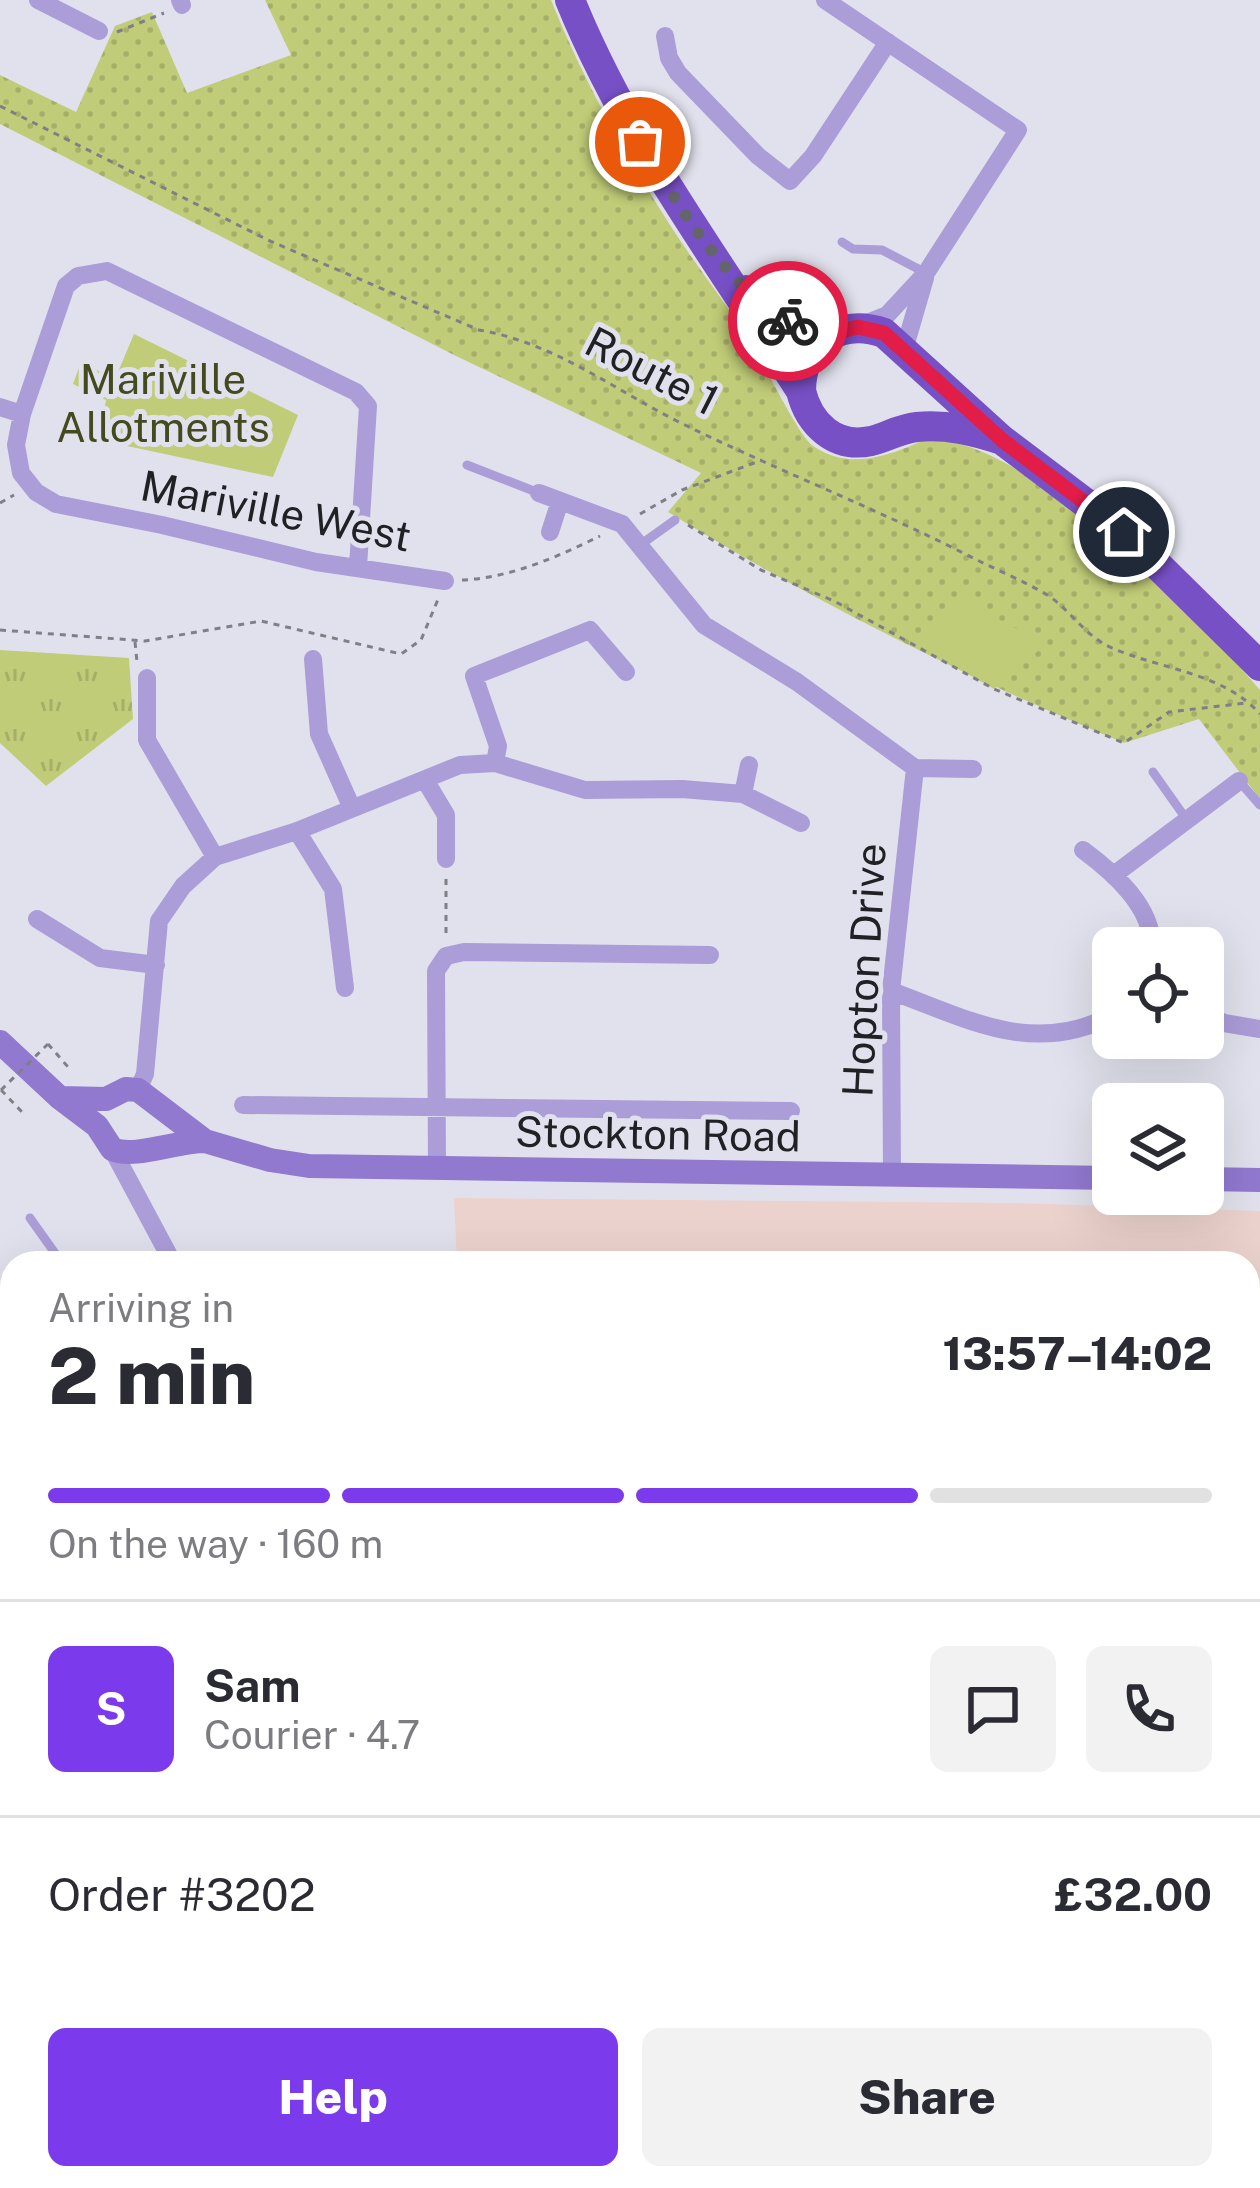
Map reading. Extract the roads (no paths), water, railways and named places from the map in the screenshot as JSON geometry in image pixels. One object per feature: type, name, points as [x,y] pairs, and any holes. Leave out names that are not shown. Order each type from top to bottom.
[{"type":"highway","points":[[570,0],[640,142],[801,391],[810,416],[830,435],[855,442],[893,431],[949,427],[1002,440]]},
{"type":"highway","points":[[724,269],[763,306],[789,322],[884,333],[1002,440],[1124,532],[1260,666]]},
{"type":"highway","points":[[801,391],[811,351],[845,330]]},
{"type":"highway","points":[[893,431],[914,399],[916,386],[908,355]]},
{"type":"main road","points":[[0,1042],[98,1126]]},
{"type":"main road","points":[[60,1098],[106,1099],[126,1089],[148,1097],[162,1127],[146,1150]]},
{"type":"main road","name":"Stockton Road","points":[[148,1097],[205,1141],[310,1166],[1092,1178]]},
{"type":"main road","points":[[106,1099],[98,1126],[112,1149]]},
{"type":"main road","name":"Stockton Road","points":[[112,1149],[131,1154],[205,1141]]},
{"type":"main road","points":[[1224,1179],[1260,1180]]},
{"type":"street","points":[[38,0],[99,31]]},
{"type":"street","points":[[825,0],[1018,130],[926,273],[887,315],[845,330]]},
{"type":"street","points":[[665,37],[678,73],[758,156],[790,181],[813,156],[888,42]]},
{"type":"street","name":"Mariville West","points":[[358,567],[368,406],[356,392],[107,271],[78,277],[65,286],[16,445],[21,473],[36,491],[56,504],[162,524],[288,556],[446,581]]},
{"type":"street","points":[[908,355],[926,273]]},
{"type":"street","points":[[0,407],[22,414]]},
{"type":"street","points":[[538,493],[622,524],[704,625],[797,682],[915,768],[973,769]]},
{"type":"street","points":[[550,532],[560,501]]},
{"type":"street","points":[[495,763],[498,746],[468,668],[590,630],[626,672]]},
{"type":"street","points":[[313,659],[319,734],[351,806]]},
{"type":"street","points":[[147,678],[147,740],[215,856]]},
{"type":"street","points":[[148,1097],[145,1074],[159,922],[183,886],[215,856],[298,831],[460,765],[495,763],[585,790],[742,794],[801,823]]},
{"type":"street","points":[[742,794],[749,764]]},
{"type":"street","name":"Hopton Drive","points":[[892,1176],[891,991],[915,768]]},
{"type":"street","points":[[425,780],[446,815],[446,859]]},
{"type":"street","points":[[1115,874],[1240,782]]},
{"type":"street","points":[[298,831],[333,889],[345,988]]},
{"type":"street","points":[[1083,850],[1115,874],[1151,927]]},
{"type":"street","points":[[37,920],[100,958],[155,965]]},
{"type":"street","points":[[437,1170],[436,971],[446,956],[464,952],[710,955]]},
{"type":"street","points":[[891,991],[992,1028],[1053,1037],[1092,1023]]},
{"type":"street","points":[[1224,1023],[1260,1029]]},
{"type":"street","name":"Stockton Road","points":[[243,1105],[791,1111]]},
{"type":"street","points":[[112,1149],[166,1251]]},
{"type":"street","points":[[141,1207],[136,1189],[146,1150]]},
{"type":"lane","points":[[842,242],[853,249],[882,250],[926,273]]},
{"type":"lane","points":[[467,465],[538,493]]},
{"type":"lane","points":[[640,544],[675,520]]},
{"type":"lane","points":[[1153,772],[1187,820]]},
{"type":"lane","points":[[1240,782],[1260,805]]},
{"type":"lane","points":[[30,1219],[53,1251]]},
{"type":"park label","name":"Mariville Allotments","points":[[163,403]]}]
